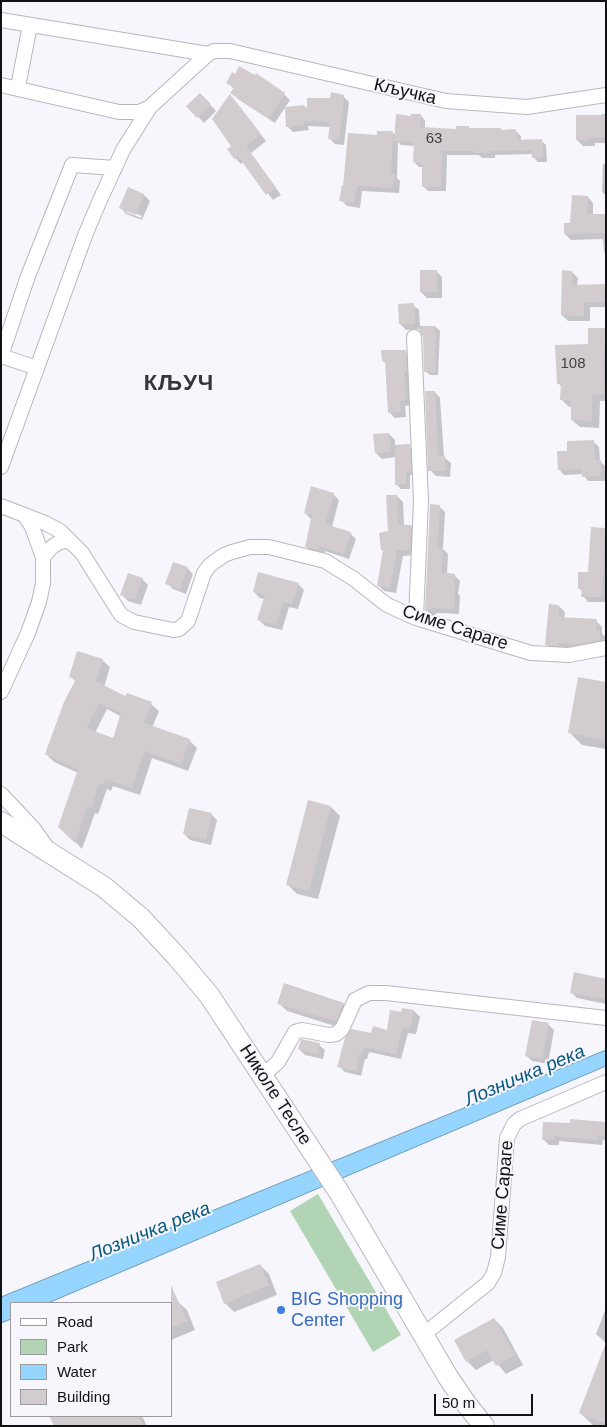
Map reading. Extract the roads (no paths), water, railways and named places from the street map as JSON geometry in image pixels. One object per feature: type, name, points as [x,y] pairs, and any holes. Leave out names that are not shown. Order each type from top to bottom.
[{"type":"street","name":"Кључка","points":[[1,20],[208,54],[214,51],[230,51],[446,101],[527,107],[606,95]]},
{"type":"street","points":[[18,87],[30,25]]},
{"type":"street","points":[[1,467],[86,233],[123,150],[150,107],[208,54]]},
{"type":"street","points":[[1,85],[18,87],[120,112],[139,112],[150,107]]},
{"type":"street","points":[[38,368],[1,356],[28,276],[72,165],[115,168]]},
{"type":"street","points":[[414,337],[421,501],[416,618]]},
{"type":"street","name":"Симе Сараге","points":[[1,506],[45,523],[60,531],[82,553],[121,615],[134,622],[172,630],[179,629],[188,621],[204,572],[210,565],[224,555],[250,547],[269,547],[325,561],[387,605],[416,618],[532,653],[569,655],[606,648]]},
{"type":"street","points":[[1,692],[28,633],[40,602],[44,583],[43,557],[32,527],[25,516]]},
{"type":"street","points":[[43,557],[58,543],[71,542]]},
{"type":"street","points":[[1,794],[33,828],[51,853]]},
{"type":"street","name":"Николе Тесле","points":[[1,822],[104,887],[142,918],[209,995],[339,1192],[423,1336],[467,1405],[484,1426]]},
{"type":"street","points":[[262,1076],[278,1062],[295,1032],[302,1030],[329,1035],[336,1034],[342,1028],[355,1000],[368,993],[386,993],[606,1018]]},
{"type":"street","name":"Симе Сараге","points":[[423,1336],[488,1283],[494,1273],[498,1257],[507,1138],[514,1124],[520,1119],[606,1082]]},
{"type":"water","points":[[606,1050],[606,1066],[50,1302],[10,1302],[10,1319],[1,1323],[1,1297]]},
{"type":"place","name":"BIG Shopping Center","points":[[281,1310]]},
{"type":"district","name":"КЉУЧ","points":[[179,384]]},
{"type":"water label","name":"Лозничка река","points":[[525,1076]]},
{"type":"water label","name":"Лозничка река","points":[[150,1232]]}]
